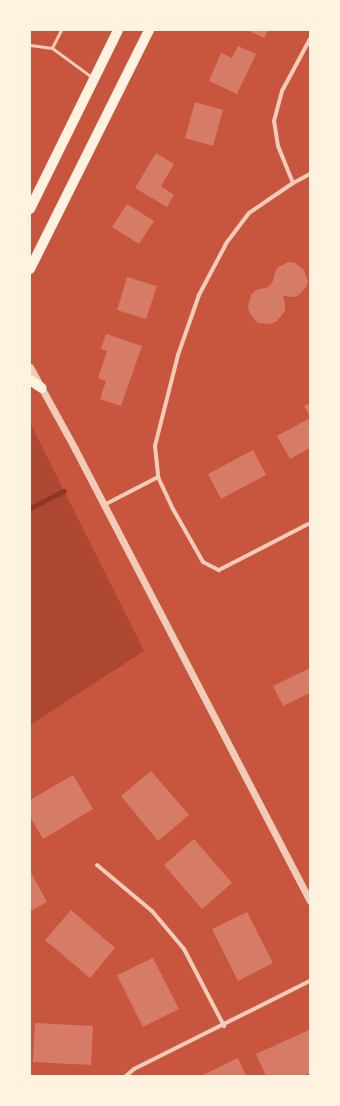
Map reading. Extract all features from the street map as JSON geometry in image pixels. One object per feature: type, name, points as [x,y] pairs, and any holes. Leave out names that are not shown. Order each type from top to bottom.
[{"type":"main road","points":[[30,209],[118,30]]},
{"type":"main road","points":[[30,268],[149,30]]},
{"type":"main road","points":[[30,380],[42,388]]},
{"type":"street","points":[[293,183],[278,146],[274,121],[282,91],[310,39]]},
{"type":"street","points":[[310,174],[293,183],[250,213],[226,244],[199,295],[178,355],[154,446],[158,477],[173,509],[203,562],[219,570],[310,523]]},
{"type":"street","points":[[30,367],[104,505],[310,901]]},
{"type":"street","points":[[104,505],[158,477]]},
{"type":"street","points":[[97,865],[152,911],[184,949],[224,1026]]},
{"type":"street","points":[[126,1076],[134,1069],[224,1026],[310,981]]},
{"type":"lane","points":[[52,48],[61,30]]},
{"type":"lane","points":[[30,45],[52,48],[94,79]]},
{"type":"shaded area","points":[[30,423],[144,651],[30,725]]},
{"type":"building","points":[[247,30],[268,30],[264,38]]},
{"type":"building","points":[[238,46],[256,54],[237,94],[209,81],[221,53],[232,58]]},
{"type":"building","points":[[195,102],[223,110],[213,146],[185,138]]},
{"type":"building","points":[[156,153],[174,164],[161,186],[174,195],[167,207],[135,188]]},
{"type":"building","points":[[127,204],[154,221],[139,244],[112,227]]},
{"type":"building","points":[[289,262],[295,263],[304,270],[308,281],[306,287],[299,295],[294,297],[283,296],[285,311],[277,321],[271,324],[258,323],[250,314],[248,307],[251,295],[256,290],[268,287],[273,281],[278,267]]},
{"type":"building","points":[[127,277],[157,286],[146,319],[117,310]]},
{"type":"building","points":[[106,334],[142,346],[121,406],[100,399],[106,381],[98,378],[107,351],[101,349]]},
{"type":"building","points":[[310,403],[310,416],[304,406]]},
{"type":"building","points":[[310,418],[310,448],[290,459],[277,436]]},
{"type":"building","points":[[253,450],[266,475],[221,499],[208,474]]},
{"type":"building","points":[[310,668],[310,693],[283,706],[273,686]]},
{"type":"building","points":[[151,771],[189,815],[158,841],[121,796]]},
{"type":"building","points":[[73,775],[93,809],[43,839],[30,817],[30,800]]},
{"type":"building","points":[[194,839],[232,883],[202,909],[164,865]]},
{"type":"building","points":[[30,871],[47,902],[30,911]]},
{"type":"building","points":[[71,910],[115,948],[90,978],[45,940]]},
{"type":"building","points":[[247,912],[273,963],[238,981],[212,929]]},
{"type":"building","points":[[153,958],[179,1009],[143,1027],[117,975]]},
{"type":"building","points":[[35,1023],[93,1026],[91,1065],[33,1062]]},
{"type":"building","points":[[309,1030],[310,1073],[303,1076],[266,1076],[256,1054]]},
{"type":"building","points":[[238,1058],[246,1076],[201,1076]]},
{"type":"waterway","points":[[30,508],[64,491]]}]
